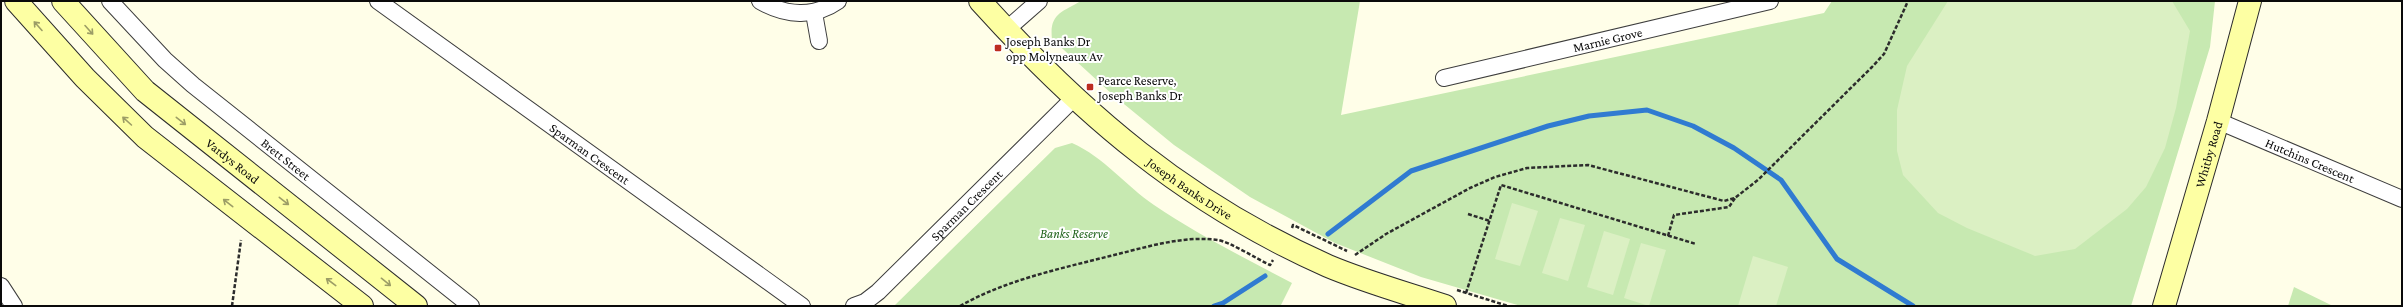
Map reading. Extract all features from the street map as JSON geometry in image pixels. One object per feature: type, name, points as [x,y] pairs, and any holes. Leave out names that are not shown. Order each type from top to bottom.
[{"type":"main road","points":[[16,1],[90,83],[145,137],[362,306]]},
{"type":"main road","name":"Vardys Road","points":[[63,1],[145,91],[416,306]]},
{"type":"main road","name":"Joseph Banks Drive","points":[[980,1],[1006,30],[1074,98],[1147,160],[1211,205],[1283,245],[1355,277],[1449,297]]},
{"type":"main road","name":"Whitby Road","points":[[2164,306],[2218,121],[2250,1]]},
{"type":"street","name":"Brett Street","points":[[110,1],[165,60],[193,85],[471,306]]},
{"type":"street","name":"Sparman Crescent","points":[[378,1],[802,306]]},
{"type":"street","points":[[760,1],[778,10],[814,13],[826,10],[838,1]]},
{"type":"street","points":[[1006,30],[1039,1]]},
{"type":"street","name":"Marnie Grove","points":[[1444,78],[1770,1]]},
{"type":"street","points":[[814,13],[819,41]]},
{"type":"street","name":"Sparman Crescent","points":[[854,306],[865,302],[878,292],[1074,98]]},
{"type":"street","name":"Hutchins Crescent","points":[[2218,121],[2402,199]]},
{"type":"street","points":[[1,286],[14,306]]},
{"type":"path","points":[[1668,236],[1674,215],[1729,206],[1735,198],[1759,179],[1786,150],[1832,107],[1884,54],[1908,1]]},
{"type":"path","points":[[1355,255],[1386,234],[1470,188],[1495,177],[1527,168],[1588,165],[1724,200],[1735,198]]},
{"type":"path","points":[[1466,293],[1501,186],[1696,244]]},
{"type":"path","points":[[1468,214],[1490,221]]},
{"type":"path","points":[[1293,225],[1362,258]]},
{"type":"path","points":[[232,306],[241,240]]},
{"type":"path","points":[[960,306],[997,288],[1055,269],[1149,246],[1186,240],[1219,240],[1270,265]]},
{"type":"path","points":[[1449,297],[1466,293],[1508,306]]},
{"type":"green space","points":[[1081,1],[1360,1],[1341,115],[1824,13],[1832,1],[2215,1],[2210,47],[2131,306],[1521,306],[1421,277],[1335,243],[1250,197],[1174,145],[1113,95],[1052,39],[1053,24],[1058,15]]},
{"type":"green space","points":[[1948,1],[2172,1],[2190,31],[2176,108],[2165,148],[2146,187],[2127,209],[2075,249],[2035,256],[1967,228],[1938,213],[1903,175],[1897,151],[1897,110],[1907,66]]},
{"type":"green space","name":"Banks Reserve","points":[[1072,143],[1084,149],[1105,164],[1154,205],[1171,216],[1222,246],[1292,283],[1281,305],[894,306],[1055,148]]},
{"type":"green space","points":[[1512,203],[1538,211],[1520,266],[1495,259]]},
{"type":"green space","points":[[1560,218],[1585,225],[1568,281],[1542,273]]},
{"type":"green space","points":[[1604,231],[1630,239],[1613,295],[1587,287]]},
{"type":"green space","points":[[1641,243],[1666,250],[1649,306],[1624,298]]},
{"type":"green space","points":[[1753,256],[1788,267],[1776,306],[1738,306]]},
{"type":"green space","points":[[2294,287],[2333,306],[2288,306]]},
{"type":"waterway","points":[[1328,234],[1411,171],[1548,126],[1589,116],[1647,110],[1693,126],[1734,148],[1781,180],[1837,259],[1913,306]]},
{"type":"waterway","points":[[1214,306],[1223,303],[1265,276]]},
{"type":"place","name":"Joseph Banks Dr opp Molyneaux Av","points":[[998,48]]},
{"type":"place","name":"Pearce Reserve, Joseph Banks Dr","points":[[1090,87]]}]
